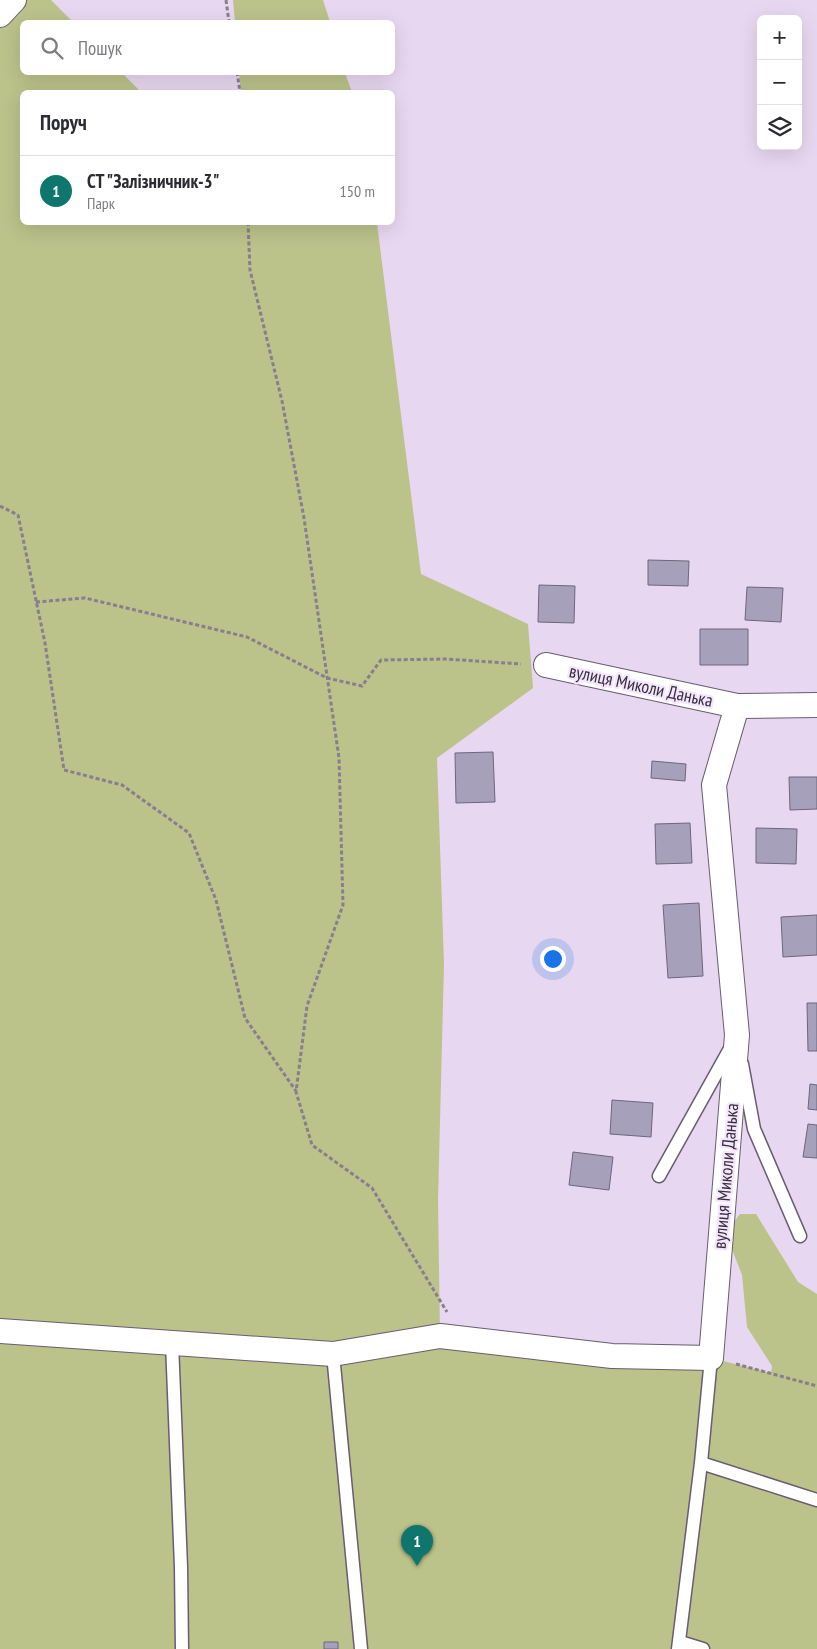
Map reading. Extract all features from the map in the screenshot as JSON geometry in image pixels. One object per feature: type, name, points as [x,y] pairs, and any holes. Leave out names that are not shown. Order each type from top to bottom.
[{"type":"street","points":[[0,15],[14,0]]},
{"type":"street","name":"вулиця Миколи Данька","points":[[546,665],[737,706],[817,705]]},
{"type":"street","name":"вулиця Миколи Данька","points":[[711,1358],[737,1035],[714,785],[737,706]]},
{"type":"street","points":[[0,1331],[333,1354],[440,1336],[612,1356],[711,1358]]},
{"type":"lane","points":[[659,1176],[737,1035]]},
{"type":"lane","points":[[737,1035],[754,1129],[800,1236]]},
{"type":"lane","points":[[172,1343],[182,1567],[182,1649]]},
{"type":"lane","points":[[333,1354],[361,1649]]},
{"type":"lane","name":"вулиця Миколи Данька","points":[[679,1645],[701,1463],[711,1358]]},
{"type":"lane","points":[[701,1463],[817,1500]]},
{"type":"lane","points":[[679,1645],[703,1649]]},
{"type":"path","points":[[226,0],[229,20]]},
{"type":"path","points":[[237,75],[240,90]]},
{"type":"path","points":[[248,225],[250,270],[286,420],[304,518],[339,758],[343,906],[307,1006],[296,1092]]},
{"type":"path","points":[[0,506],[18,515],[45,643],[64,770],[122,785],[189,833],[216,900],[245,1018],[296,1092],[312,1145],[372,1188],[463,1338]]},
{"type":"path","points":[[36,602],[85,598],[247,636],[327,678],[362,686],[381,660],[446,659],[546,665]]},
{"type":"path","points":[[711,1358],[817,1386]]},
{"type":"green space","points":[[0,0],[51,0],[71,20],[20,20],[20,75],[124,75],[139,90],[20,90],[20,225],[377,225],[421,574],[528,624],[533,688],[437,758],[444,964],[438,1200],[440,1335],[711,1358],[771,1373],[772,1366],[747,1327],[742,1275],[730,1244],[730,1227],[740,1214],[756,1214],[798,1282],[817,1294],[817,1649],[0,1649]]},
{"type":"green space","points":[[233,0],[323,0],[329,20],[235,20]]},
{"type":"green space","points":[[239,75],[346,75],[351,90],[241,90]]},
{"type":"building","points":[[648,560],[689,561],[688,586],[648,585]]},
{"type":"building","points":[[539,585],[575,586],[574,623],[538,622]]},
{"type":"building","points":[[747,587],[783,588],[781,622],[745,620]]},
{"type":"building","points":[[700,629],[748,629],[748,665],[700,665]]},
{"type":"building","points":[[493,752],[495,802],[456,803],[455,753]]},
{"type":"building","points":[[652,761],[686,764],[685,781],[651,778]]},
{"type":"building","points":[[789,777],[817,777],[817,809],[790,810]]},
{"type":"building","points":[[690,823],[692,863],[656,864],[655,824]]},
{"type":"building","points":[[756,828],[797,829],[796,864],[756,863]]},
{"type":"building","points":[[699,903],[703,976],[668,978],[663,905]]},
{"type":"building","points":[[817,915],[817,955],[783,957],[781,917]]},
{"type":"building","points":[[807,1003],[817,1003],[817,1051],[808,1051]]},
{"type":"building","points":[[810,1084],[817,1085],[817,1110],[808,1109]]},
{"type":"building","points":[[612,1100],[653,1103],[651,1137],[610,1134]]},
{"type":"building","points":[[808,1124],[817,1125],[817,1158],[803,1157]]},
{"type":"building","points":[[573,1152],[613,1157],[609,1190],[569,1185]]},
{"type":"building","points":[[324,1642],[338,1642],[338,1649],[324,1649]]},
{"type":"place","name":"СТ \"Залізничник-3\"","points":[[417,1566]]}]
